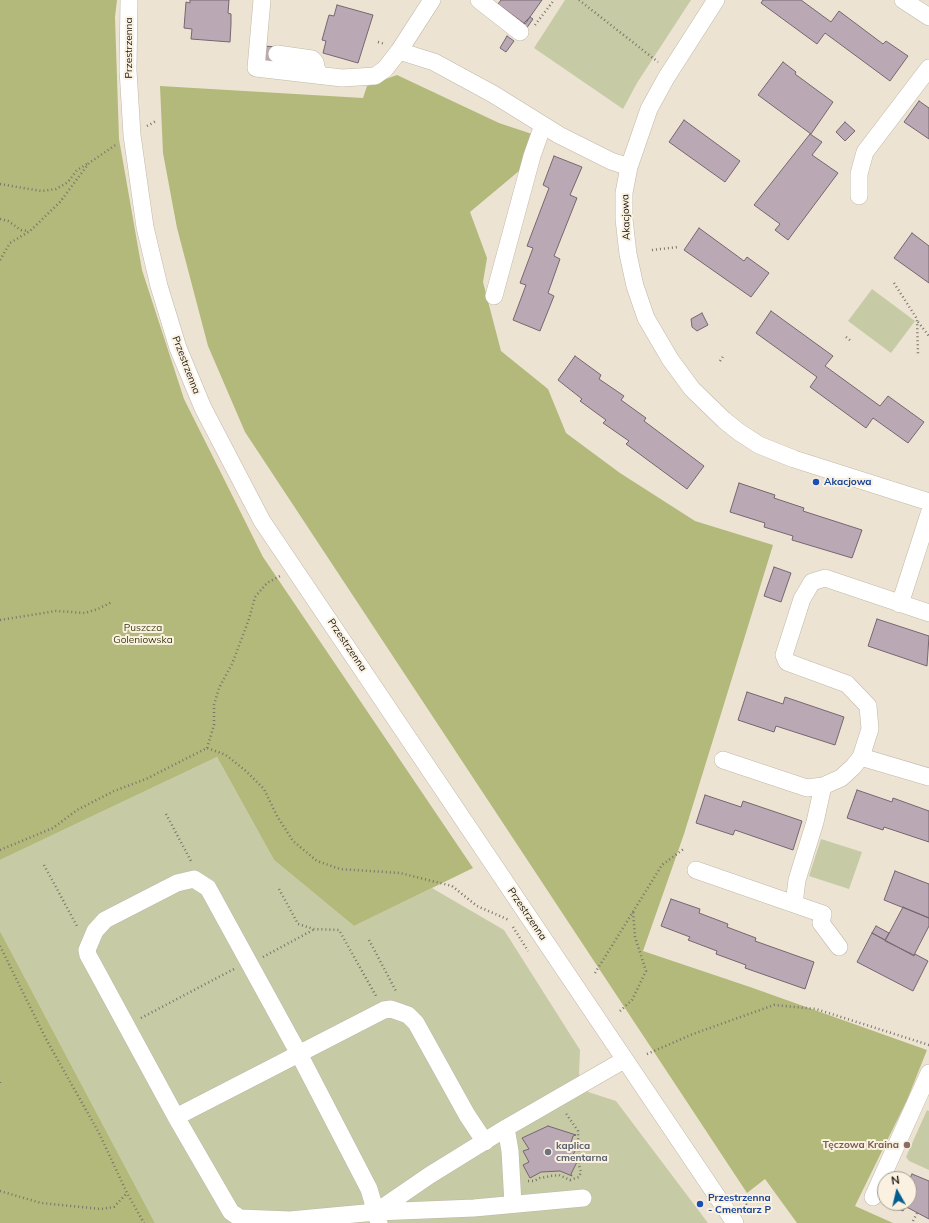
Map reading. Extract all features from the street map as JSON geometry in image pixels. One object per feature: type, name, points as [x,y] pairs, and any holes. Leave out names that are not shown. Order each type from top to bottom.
[{"type":"street","name":"Przestrzenna","points":[[128,0],[128,70],[132,135],[145,227],[159,286],[178,348],[203,408],[262,521],[735,1223]]},
{"type":"street","points":[[262,0],[256,68],[342,78],[375,76],[385,69],[392,47],[432,0]]},
{"type":"street","points":[[479,0],[520,32]]},
{"type":"street","name":"Akacjowa","points":[[716,0],[666,78],[649,109],[628,168],[624,193],[624,219],[628,254],[635,286],[646,318],[670,359],[692,389],[724,420],[759,445],[794,459],[929,502]]},
{"type":"street","points":[[903,0],[929,17]]},
{"type":"street","points":[[392,47],[434,62],[494,94],[559,135],[628,168]]},
{"type":"street","points":[[277,54],[312,59],[316,62],[318,75]]},
{"type":"street","points":[[859,196],[859,174],[865,152],[929,68]]},
{"type":"street","points":[[494,296],[532,156],[543,125]]},
{"type":"street","points":[[900,604],[929,514]]},
{"type":"street","points":[[723,760],[808,788],[823,786],[841,778],[853,767],[860,757],[870,729],[868,706],[847,684],[787,662],[784,655],[802,599],[812,582],[825,578],[929,613]]},
{"type":"street","points":[[860,757],[929,778]]},
{"type":"street","points":[[794,904],[797,880],[815,822],[823,786]]},
{"type":"street","points":[[696,870],[823,914],[821,924],[839,947]]},
{"type":"street","points":[[378,1218],[369,1189],[299,1054],[208,888],[202,882],[194,880],[176,883],[111,916],[100,924],[90,938],[88,955],[176,1117],[231,1212],[240,1218],[290,1220],[378,1218],[403,1212],[583,1198]]},
{"type":"street","points":[[176,1117],[384,1010],[400,1011],[408,1015],[416,1023],[467,1115],[485,1142]]},
{"type":"street","points":[[378,1218],[430,1175],[506,1128],[624,1060]]},
{"type":"street","points":[[873,1197],[929,1073]]},
{"type":"street","points":[[506,1128],[510,1152],[513,1204]]},
{"type":"path","points":[[520,32],[527,36],[554,0]]},
{"type":"path","points":[[579,0],[662,65]]},
{"type":"path","points":[[378,42],[392,47]]},
{"type":"path","points":[[0,184],[41,191],[56,189],[68,182],[77,170],[122,141]]},
{"type":"path","points":[[0,260],[10,242],[30,231],[60,202],[89,163]]},
{"type":"path","points":[[0,219],[8,221],[21,230],[30,231]]},
{"type":"path","points":[[652,250],[678,247]]},
{"type":"path","points":[[894,283],[918,322],[929,336]]},
{"type":"path","points":[[918,322],[918,354]]},
{"type":"path","points":[[846,337],[851,341]]},
{"type":"path","points":[[720,361],[724,355]]},
{"type":"path","points":[[208,748],[214,725],[214,705],[219,688],[232,664],[249,619],[255,597],[267,583],[281,576]]},
{"type":"path","points":[[0,620],[56,612],[85,613],[98,609],[112,602]]},
{"type":"path","points":[[0,850],[53,828],[77,810],[102,797],[146,779],[208,748],[226,755],[264,789],[277,816],[293,841],[317,861],[340,870],[400,873],[452,886],[477,906],[491,914],[508,918],[528,951]]},
{"type":"path","points":[[166,814],[202,882]]},
{"type":"path","points":[[595,973],[662,865],[685,848]]},
{"type":"path","points":[[44,865],[88,946]]},
{"type":"path","points":[[279,889],[298,924],[314,929],[339,930],[384,1010]]},
{"type":"path","points":[[620,1011],[632,1000],[646,971],[635,937],[633,910]]},
{"type":"path","points":[[126,1025],[250,965],[314,929]]},
{"type":"path","points":[[369,940],[408,1015]]},
{"type":"path","points":[[0,946],[46,1038],[99,1133],[127,1193],[144,1223]]},
{"type":"path","points":[[647,1054],[693,1034],[774,1005],[816,1009],[929,1045]]},
{"type":"path","points":[[523,1176],[530,1182],[559,1175],[570,1180],[575,1180],[579,1177],[581,1172],[579,1165],[578,1131],[561,1107]]},
{"type":"path","points":[[0,1191],[41,1203],[101,1209],[114,1207],[127,1193]]},
{"type":"path","points":[[742,1197],[749,1209]]},
{"type":"path","points":[[913,1221],[917,1213]]},
{"type":"green space","name":"Puszcza Goleniowska","points":[[0,0],[117,0],[115,17],[119,139],[142,270],[184,399],[263,557],[473,868],[354,926],[274,860],[217,757],[0,860]]},
{"type":"green space","points":[[565,0],[691,0],[637,83],[623,109],[534,48]]},
{"type":"green space","points":[[397,75],[499,123],[535,135],[519,171],[470,212],[487,258],[483,282],[501,351],[548,389],[566,433],[620,473],[695,521],[773,545],[684,834],[643,951],[750,987],[927,1050],[907,1100],[855,1206],[893,1223],[797,1223],[765,1179],[747,1193],[245,432],[208,346],[177,228],[163,153],[160,86],[363,98],[367,86]]},
{"type":"green space","points":[[872,289],[915,321],[891,353],[848,321]]},
{"type":"green space","points":[[217,757],[274,860],[354,926],[432,888],[504,930],[580,1050],[579,1074],[588,1092],[616,1101],[708,1223],[155,1223],[0,931],[0,860]]},
{"type":"green space","points":[[821,839],[862,852],[849,889],[809,876]]},
{"type":"green space","points":[[0,931],[155,1223],[0,1223]]},
{"type":"green space","points":[[927,1110],[929,1111],[929,1170],[909,1161],[906,1157]]},
{"type":"building","points":[[190,0],[229,0],[228,13],[231,14],[230,42],[191,39],[192,29],[184,28],[186,2],[190,3]]},
{"type":"building","points":[[501,0],[542,0],[525,24],[498,4]]},
{"type":"building","points":[[763,0],[801,0],[831,22],[839,11],[883,44],[886,41],[908,56],[890,81],[825,33],[817,44],[761,3]]},
{"type":"building","points":[[337,5],[373,15],[358,63],[323,53],[326,41],[322,40],[329,15],[334,16]]},
{"type":"building","points":[[530,17],[533,19],[526,29],[521,26]]},
{"type":"building","points":[[507,36],[514,41],[506,52],[500,48]]},
{"type":"building","points":[[263,46],[279,47],[278,63],[261,61]]},
{"type":"building","points":[[783,62],[796,72],[795,74],[833,102],[811,134],[758,95]]},
{"type":"building","points":[[919,101],[929,108],[929,139],[904,122]]},
{"type":"building","points":[[684,120],[740,161],[725,182],[669,142]]},
{"type":"building","points":[[845,122],[855,131],[845,141],[836,132]]},
{"type":"building","points":[[810,134],[822,142],[812,155],[838,173],[788,240],[775,230],[780,224],[754,205]]},
{"type":"building","points":[[554,156],[582,167],[570,195],[577,198],[554,256],[560,259],[548,293],[554,296],[540,331],[513,320],[526,285],[520,283],[533,248],[527,246],[549,188],[543,185]]},
{"type":"building","points":[[699,228],[744,261],[747,257],[769,273],[751,297],[684,250]]},
{"type":"building","points":[[912,233],[929,246],[929,283],[894,258]]},
{"type":"building","points":[[771,311],[833,356],[825,366],[880,406],[888,396],[924,422],[908,443],[873,418],[866,428],[810,387],[817,377],[756,333]]},
{"type":"building","points":[[702,313],[708,325],[697,331],[692,327],[691,319]]},
{"type":"building","points":[[575,356],[601,375],[599,379],[624,396],[621,400],[646,418],[644,421],[704,466],[687,489],[626,444],[629,441],[603,423],[606,420],[580,401],[582,399],[558,380]]},
{"type":"building","points":[[739,483],[775,495],[774,498],[804,508],[803,511],[862,530],[852,558],[792,540],[793,536],[764,527],[765,523],[730,512]]},
{"type":"building","points":[[774,567],[791,573],[781,602],[764,596]]},
{"type":"building","points":[[877,619],[929,636],[927,666],[868,646]]},
{"type":"building","points":[[747,692],[783,704],[785,697],[844,717],[835,745],[776,726],[774,732],[738,720]]},
{"type":"building","points":[[857,790],[892,802],[893,798],[929,811],[929,842],[884,827],[883,830],[847,818]]},
{"type":"building","points":[[705,795],[741,807],[743,801],[802,821],[793,850],[735,830],[733,835],[696,823]]},
{"type":"building","points":[[895,871],[929,884],[929,918],[884,900]]},
{"type":"building","points":[[671,899],[700,909],[699,913],[728,924],[727,927],[756,938],[755,941],[814,962],[805,989],[745,968],[746,965],[716,954],[717,951],[688,940],[690,937],[661,926]]},
{"type":"building","points":[[903,907],[929,918],[929,926],[914,955],[885,941]]},
{"type":"building","points":[[876,926],[889,933],[885,940],[872,933]]},
{"type":"building","points":[[872,933],[914,956],[915,954],[928,961],[913,991],[857,962]]},
{"type":"building","name":"kaplica cmentarna","points":[[548,1126],[576,1135],[573,1136],[570,1146],[576,1149],[571,1159],[577,1162],[571,1174],[572,1176],[560,1171],[541,1172],[530,1178],[523,1165],[529,1162],[523,1151],[529,1149],[522,1138]]},
{"type":"building","points":[[917,1176],[929,1181],[929,1219],[914,1211],[917,1211]]},
{"type":"place","name":"Akacjowa","points":[[816,482]]},
{"type":"place","name":"Tęczowa Kraina","points":[[907,1145]]},
{"type":"place","name":"kaplica cmentarna","points":[[548,1152]]},
{"type":"place","name":"Przestrzenna - Cmentarz P","points":[[700,1204]]}]
